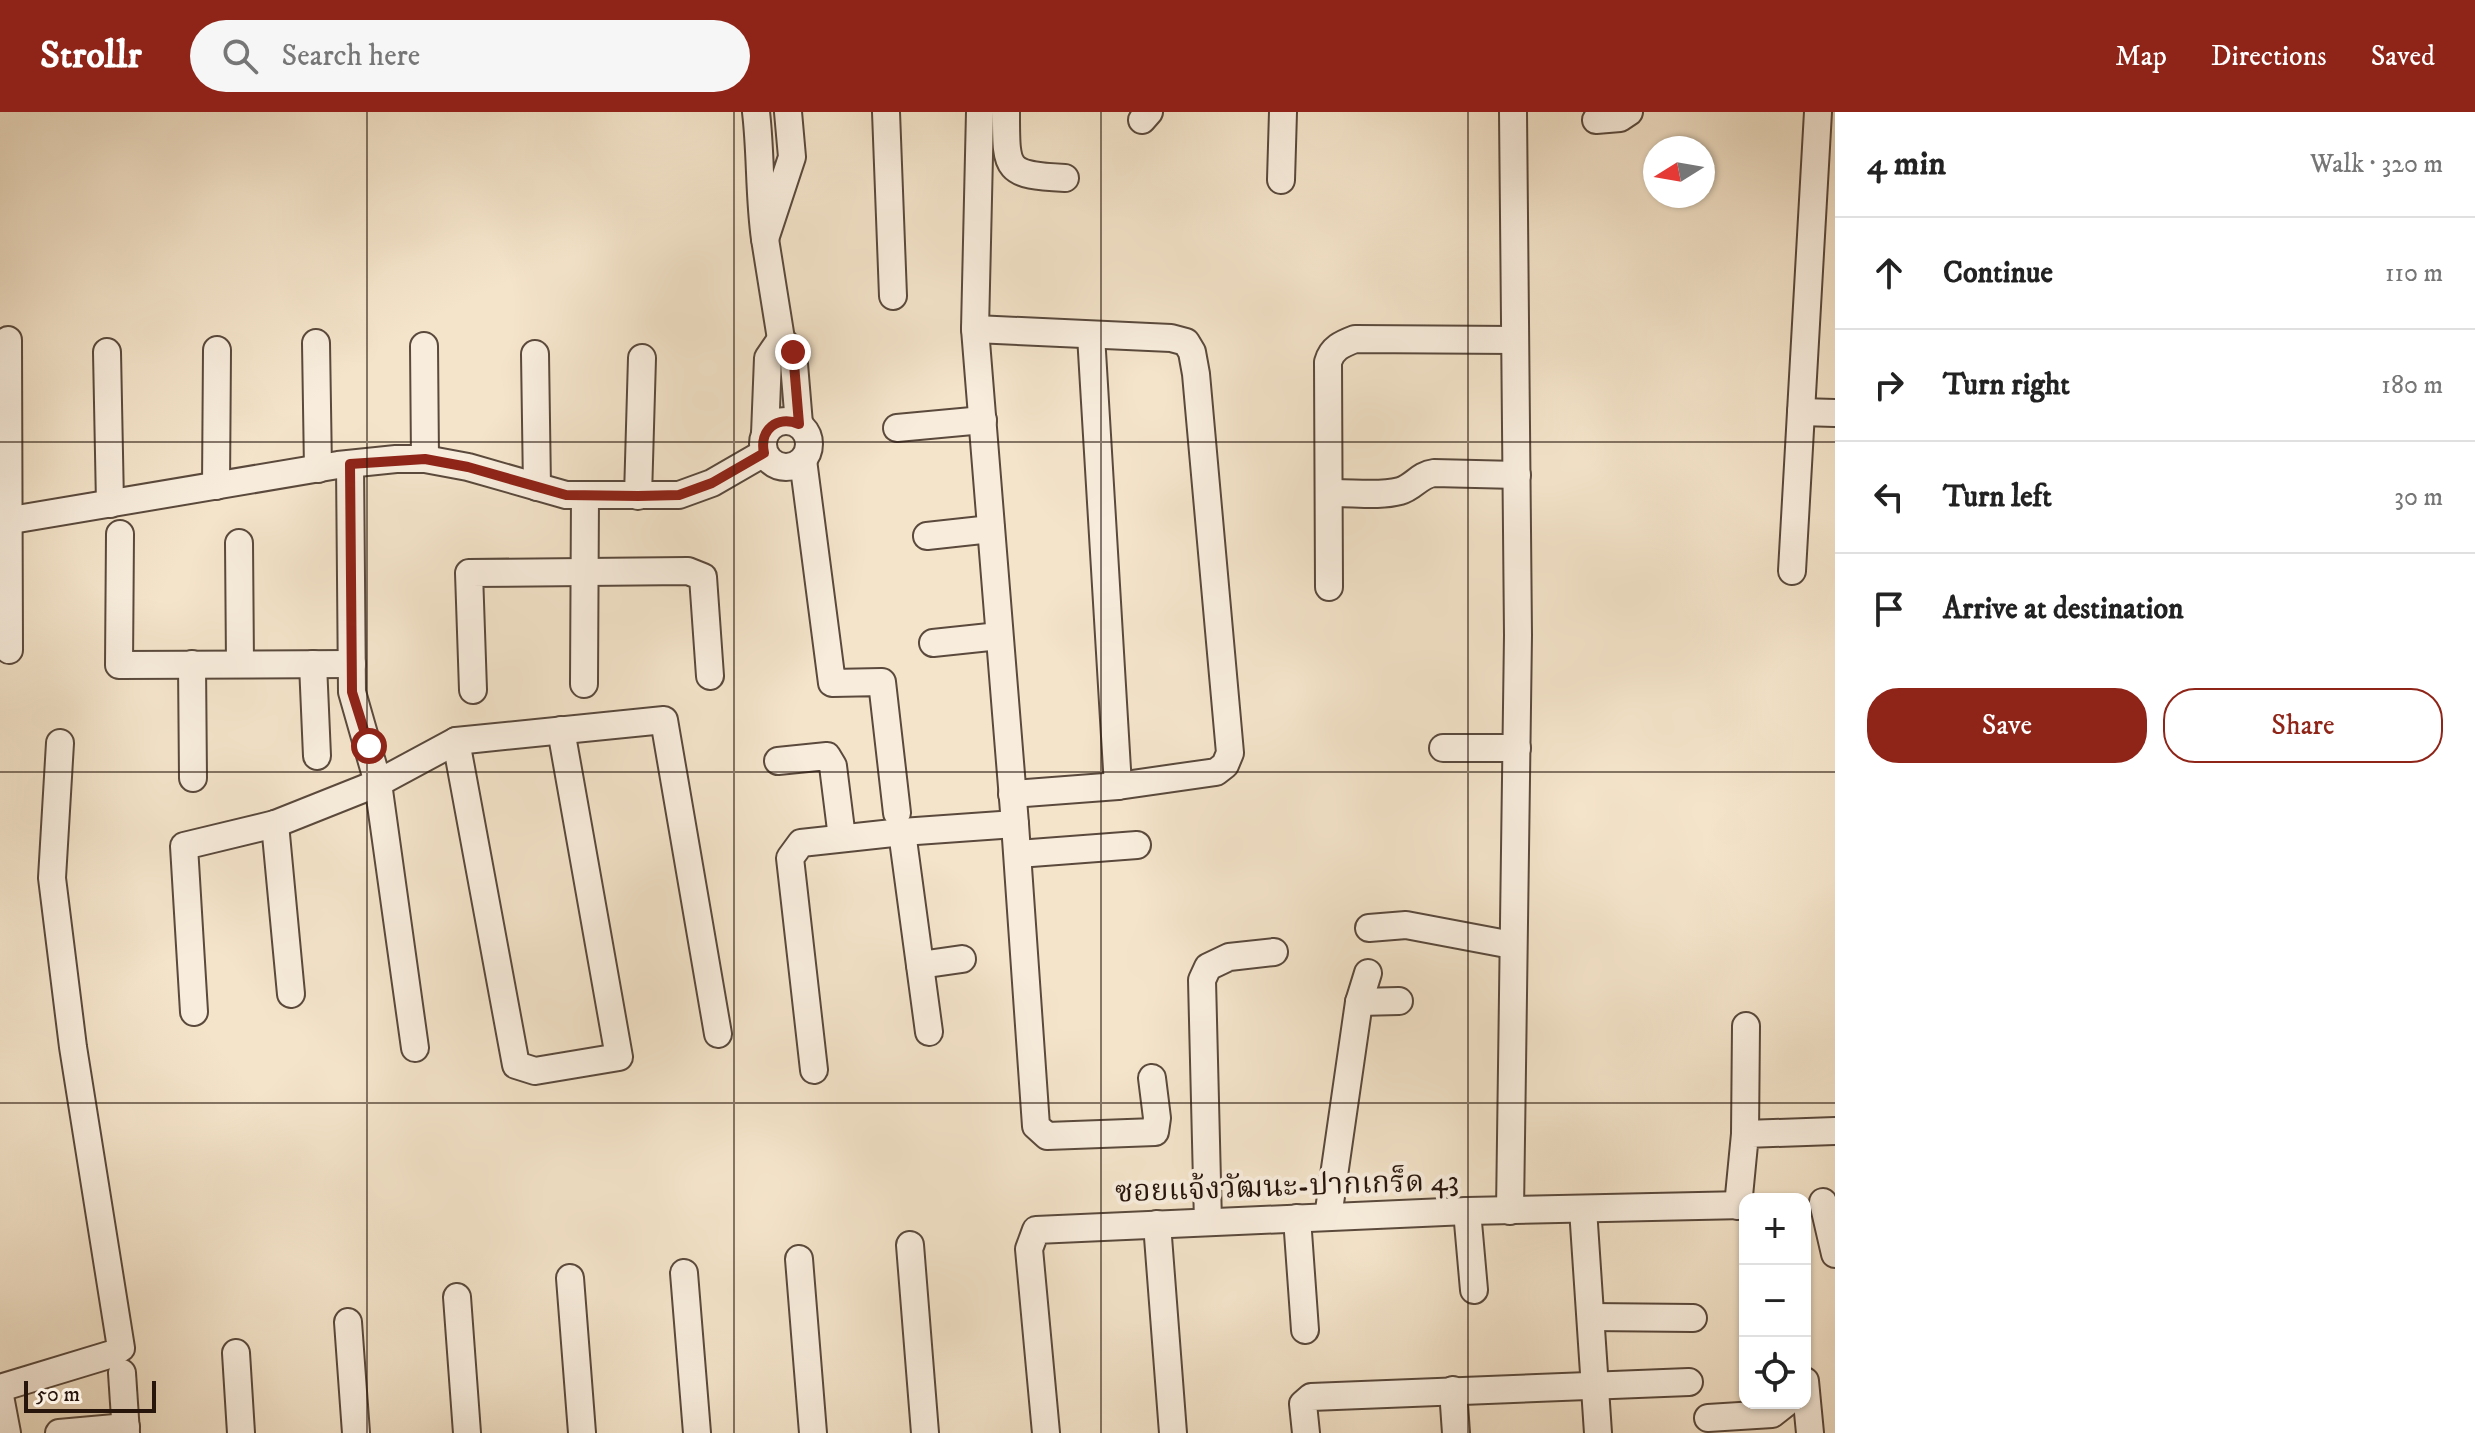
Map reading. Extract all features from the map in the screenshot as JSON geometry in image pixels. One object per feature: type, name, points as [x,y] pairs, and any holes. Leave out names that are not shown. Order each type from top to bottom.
[{"type":"street","points":[[756,112],[760,144],[760,205],[781,339],[793,352],[799,424],[809,437],[810,445],[797,465],[782,467],[774,464],[765,444],[768,358],[781,339]]},
{"type":"street","points":[[765,239],[792,157],[788,112]]},
{"type":"street","points":[[886,112],[893,296]]},
{"type":"street","points":[[980,112],[975,329],[1018,854],[1036,1126],[1047,1136],[1155,1132],[1157,1118],[1152,1078]]},
{"type":"street","points":[[1006,112],[1010,163],[1016,172],[1065,178]]},
{"type":"street","points":[[1281,180],[1283,112]]},
{"type":"street","points":[[1510,1211],[1517,748],[1513,112]]},
{"type":"street","points":[[1596,120],[1620,118],[1629,112]]},
{"type":"street","points":[[1792,571],[1801,412],[1825,184],[1818,112]]},
{"type":"street","points":[[975,329],[1171,338],[1186,342],[1192,352],[1230,753],[1225,765],[1216,772],[1118,786],[1012,794]]},
{"type":"street","points":[[1091,335],[1118,786]]},
{"type":"street","points":[[1329,587],[1330,354],[1341,344],[1355,339],[1515,340]]},
{"type":"street","points":[[8,340],[4,522],[9,650]]},
{"type":"street","points":[[316,343],[318,469]]},
{"type":"street","points":[[424,346],[425,459]]},
{"type":"street","points":[[216,486],[217,350]]},
{"type":"street","points":[[107,352],[110,504]]},
{"type":"street","points":[[535,354],[537,487]]},
{"type":"street","points":[[638,496],[642,358]]},
{"type":"street","points":[[1801,412],[1835,413]]},
{"type":"street","points":[[4,522],[350,464],[425,459],[468,467],[566,495],[679,495],[712,483],[765,444],[770,426],[784,420],[799,424]]},
{"type":"street","points":[[897,428],[983,420]]},
{"type":"street","points":[[803,460],[832,683],[882,682],[929,1032]]},
{"type":"street","points":[[350,464],[352,692],[378,783],[415,1048]]},
{"type":"street","points":[[1329,493],[1392,492],[1409,488],[1421,476],[1434,473],[1517,475]]},
{"type":"street","points":[[584,684],[585,495]]},
{"type":"street","points":[[927,536],[991,529]]},
{"type":"street","points":[[120,534],[119,665],[352,664]]},
{"type":"street","points":[[239,543],[240,664]]},
{"type":"street","points":[[473,690],[469,573],[688,571],[703,577],[710,676]]},
{"type":"street","points":[[933,643],[999,636]]},
{"type":"street","points":[[192,664],[193,778]]},
{"type":"street","points":[[313,664],[317,756]]},
{"type":"street","points":[[194,1012],[184,846],[275,824],[378,783],[456,741],[664,720],[718,1034]]},
{"type":"street","points":[[456,741],[516,1065],[535,1071],[619,1057],[561,730]]},
{"type":"street","points":[[0,1388],[112,1354],[121,1348],[73,1047],[52,878],[60,743]]},
{"type":"street","points":[[1443,748],[1517,748]]},
{"type":"street","points":[[778,761],[827,756],[833,766],[842,838]]},
{"type":"street","points":[[814,1070],[790,858],[801,843],[842,838],[899,822],[1015,824]]},
{"type":"street","points":[[275,824],[291,994]]},
{"type":"street","points":[[1018,854],[1137,845]]},
{"type":"street","points":[[1369,928],[1406,925],[1512,945]]},
{"type":"street","points":[[1208,1222],[1202,980],[1208,967],[1229,957],[1274,952]]},
{"type":"street","points":[[920,965],[962,959]]},
{"type":"street","points":[[1328,1217],[1359,1002],[1368,973]]},
{"type":"street","points":[[1359,1002],[1399,1001]]},
{"type":"street","points":[[1743,1193],[1746,1026]]},
{"type":"street","points":[[1745,1134],[1835,1131]]},
{"type":"street","points":[[1821,1202],[1835,1254]]},
{"type":"street","name":"ซอยแจ้งวัฒนะ-ปากเกร็ด 43","points":[[1046,1433],[1029,1249],[1036,1230],[1467,1211],[1739,1206]]},
{"type":"street","points":[[1583,1209],[1598,1433]]},
{"type":"street","points":[[1467,1211],[1474,1290]]},
{"type":"street","points":[[1297,1218],[1305,1330]]},
{"type":"street","points":[[1157,1224],[1173,1433]]},
{"type":"street","points":[[910,1245],[925,1433]]},
{"type":"street","points":[[799,1259],[813,1433]]},
{"type":"street","points":[[684,1273],[697,1433]]},
{"type":"street","points":[[570,1278],[582,1433]]},
{"type":"street","points":[[457,1297],[467,1433]]},
{"type":"street","points":[[1591,1317],[1693,1318]]},
{"type":"street","points":[[348,1322],[356,1433]]},
{"type":"street","points":[[236,1353],[241,1433]]},
{"type":"street","points":[[59,1433],[126,1430],[122,1373]]},
{"type":"street","points":[[1306,1433],[1303,1404],[1311,1397],[1689,1382]]},
{"type":"street","points":[[1453,1390],[1456,1433]]},
{"type":"street","points":[[0,1396],[7,1433]]},
{"type":"street","points":[[1708,1418],[1772,1414],[1778,1409]]},
{"type":"street","points":[[1808,1409],[1810,1433]]},
{"type":"route","points":[[369,746],[352,692],[350,464],[425,459],[468,467],[566,495],[679,495],[712,483],[764,453],[763,439],[770,426],[784,420],[799,424],[793,352]]}]
